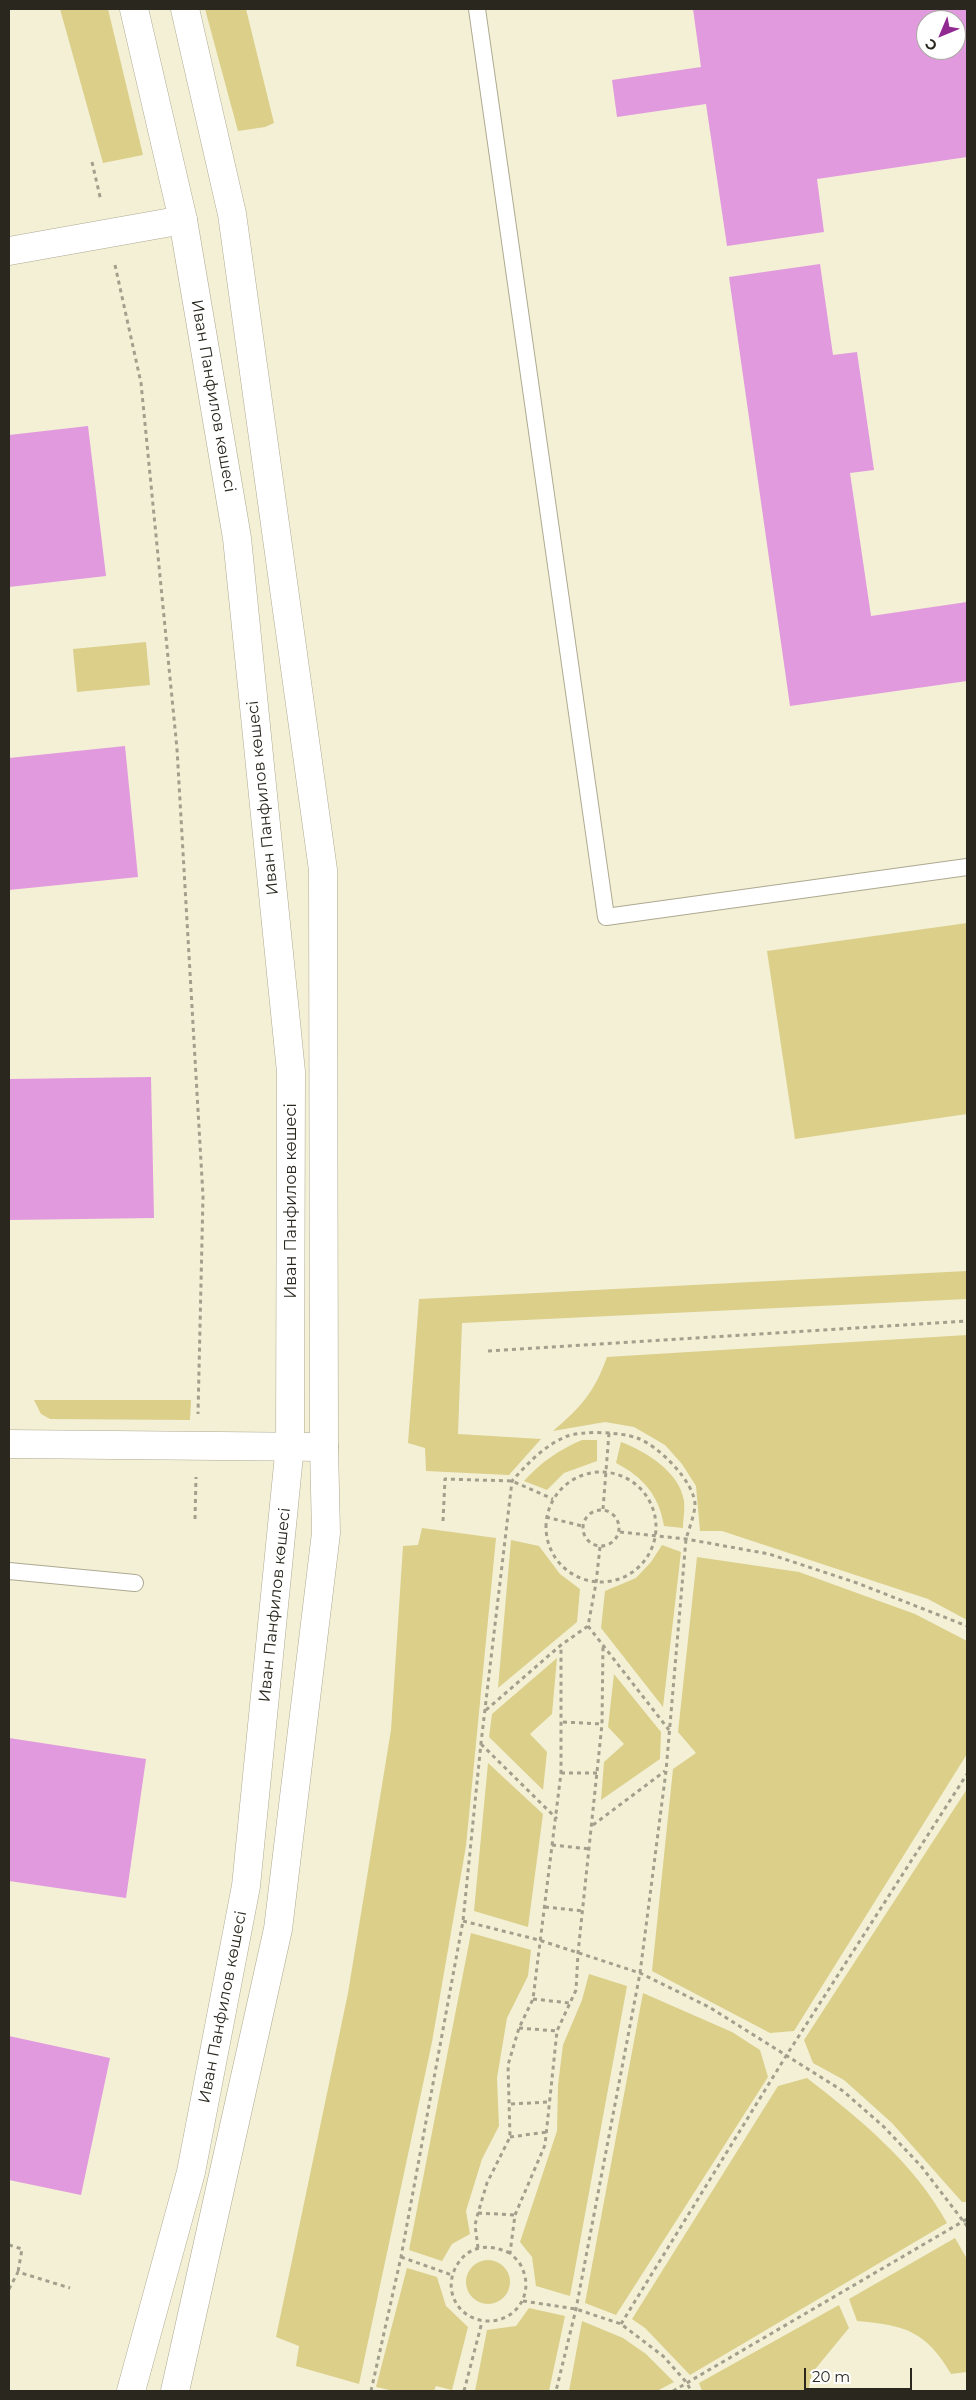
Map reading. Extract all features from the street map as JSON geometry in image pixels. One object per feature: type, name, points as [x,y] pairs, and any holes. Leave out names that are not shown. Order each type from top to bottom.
[{"type":"street","name":"Иван Панфилов көшесі","points":[[131,2391],[191,2172],[246,1886],[290,1445],[291,1072],[237,538],[183,220],[134,9]]},
{"type":"street","name":"Иван Панфилов көшесі","points":[[175,2391],[278,1929],[326,1533],[324,1447],[323,870],[232,214],[185,9]]},
{"type":"street","points":[[9,251],[183,220]]},
{"type":"street","points":[[9,1444],[290,1445],[324,1447]]},
{"type":"lane","points":[[477,9],[606,917],[967,867]]},
{"type":"lane","points":[[9,1571],[135,1583]]},
{"type":"path","points":[[92,162],[141,383],[177,749],[203,1196],[195,1519]]},
{"type":"path","points":[[488,1351],[967,1321]]},
{"type":"path","points":[[603,1508],[609,1433]]},
{"type":"path","points":[[371,2391],[401,2257],[463,1921],[481,1743],[512,1481],[534,1457],[566,1437],[609,1433],[639,1438],[664,1456],[686,1478],[695,1505],[686,1539],[666,1771],[640,1974],[576,2309],[556,2391]]},
{"type":"path","points":[[606,1472],[628,1478],[645,1493],[655,1513],[656,1536],[645,1562],[623,1578],[596,1582],[573,1575],[555,1558],[546,1535],[546,1517],[553,1499],[567,1483],[585,1474],[606,1472]]},
{"type":"path","points":[[443,1521],[444,1479],[512,1481],[553,1499]]},
{"type":"path","points":[[603,1508],[616,1516],[620,1532],[613,1543],[600,1547],[587,1540],[582,1526],[589,1513],[603,1508]]},
{"type":"path","points":[[546,1517],[582,1526]]},
{"type":"path","points":[[620,1532],[686,1539],[769,1554],[856,1583],[967,1626]]},
{"type":"path","points":[[485,1710],[562,1644],[588,1626],[600,1547]]},
{"type":"path","points":[[588,1626],[670,1730]]},
{"type":"path","points":[[478,2248],[475,2225],[478,2213],[487,2183],[510,2137],[511,2104],[508,2065],[519,2028],[533,1999],[539,1940],[557,1819],[561,1772],[563,1722],[562,1644]]},
{"type":"path","points":[[510,2253],[515,2215],[545,2145],[548,2102],[557,2031],[576,1990],[578,1953],[593,1825],[602,1724],[603,1645]]},
{"type":"path","points":[[563,1722],[602,1724]]},
{"type":"path","points":[[481,1743],[557,1819]]},
{"type":"path","points":[[593,1825],[666,1771]]},
{"type":"path","points":[[561,1772],[598,1773]]},
{"type":"path","points":[[621,2324],[786,2056],[967,1774]]},
{"type":"path","points":[[552,1845],[590,1849]]},
{"type":"path","points":[[545,1907],[583,1911]]},
{"type":"path","points":[[463,1921],[539,1940],[640,1974],[709,2007],[843,2091],[883,2126],[921,2166],[966,2220],[967,2226]]},
{"type":"path","points":[[533,1999],[570,2004]]},
{"type":"path","points":[[519,2028],[557,2031]]},
{"type":"path","points":[[511,2104],[548,2102]]},
{"type":"path","points":[[510,2137],[547,2132]]},
{"type":"path","points":[[478,2213],[515,2215]]},
{"type":"path","points":[[673,2391],[966,2220]]},
{"type":"path","points":[[9,2245],[22,2249],[18,2272],[9,2289]]},
{"type":"path","points":[[495,2247],[510,2253],[522,2267],[527,2284],[523,2301],[513,2314],[498,2321],[482,2322],[464,2313],[452,2296],[452,2275],[462,2258],[478,2248],[495,2247]]},
{"type":"path","points":[[401,2257],[452,2275]]},
{"type":"path","points":[[18,2272],[70,2288]]},
{"type":"path","points":[[523,2301],[576,2309],[621,2324],[663,2356],[687,2383],[691,2391]]},
{"type":"path","points":[[464,2391],[482,2322]]},
{"type":"shaded area","points":[[60,9],[108,9],[143,155],[103,163]]},
{"type":"shaded area","points":[[205,9],[246,9],[274,123],[265,127],[238,131]]},
{"type":"shaded area","points":[[146,642],[150,685],[77,692],[73,649]]},
{"type":"shaded area","points":[[967,923],[967,1114],[795,1139],[767,951]]},
{"type":"shaded area","points":[[967,1271],[967,1299],[462,1323],[458,1434],[541,1439],[509,1475],[426,1471],[425,1448],[408,1443],[419,1299]]},
{"type":"shaded area","points":[[967,1335],[967,1620],[928,1599],[722,1531],[700,1531],[696,1486],[682,1464],[665,1445],[634,1427],[605,1422],[553,1431],[579,1407],[592,1390],[607,1357]]},
{"type":"shaded area","points":[[34,1400],[191,1400],[190,1420],[50,1419],[41,1414]]},
{"type":"shaded area","points":[[582,1440],[597,1440],[597,1461],[564,1473],[547,1490],[524,1481],[551,1457]]},
{"type":"shaded area","points":[[621,1442],[660,1464],[676,1481],[684,1501],[683,1528],[664,1526],[658,1505],[648,1488],[634,1474],[616,1463]]},
{"type":"shaded area","points":[[422,1528],[496,1538],[466,1846],[432,2042],[359,2384],[296,2366],[299,2346],[276,2337],[348,1993],[391,1730],[403,1546],[418,1545]]},
{"type":"shaded area","points":[[511,1540],[539,1546],[560,1574],[580,1589],[577,1622],[498,1688]]},
{"type":"shaded area","points":[[662,1545],[681,1552],[663,1707],[601,1628],[605,1591],[636,1578],[651,1562]]},
{"type":"shaded area","points":[[697,1557],[799,1572],[915,1614],[967,1641],[967,1754],[794,2031],[770,2033],[652,1971],[673,1769],[696,1753],[678,1732]]},
{"type":"shaded area","points":[[557,1658],[552,1714],[530,1734],[547,1752],[543,1790],[489,1737],[492,1714]]},
{"type":"shaded area","points":[[614,1674],[661,1732],[660,1759],[601,1800],[604,1762],[624,1744],[608,1727]]},
{"type":"shaded area","points":[[488,1763],[543,1814],[528,1927],[474,1911]]},
{"type":"shaded area","points":[[967,1789],[967,2202],[962,2202],[892,2123],[844,2080],[813,2063],[804,2040]]},
{"type":"shaded area","points":[[471,1933],[531,1950],[528,1976],[507,2018],[497,2078],[499,2126],[482,2159],[466,2211],[470,2234],[452,2244],[442,2261],[409,2250]]},
{"type":"shaded area","points":[[589,1974],[627,1986],[570,2296],[536,2286],[532,2257],[520,2242],[557,2131],[558,2085],[563,2045],[582,2000]]},
{"type":"shaded area","points":[[643,1993],[732,2032],[760,2050],[768,2077],[616,2315],[585,2303]]},
{"type":"shaded area","points":[[807,2078],[885,2143],[919,2181],[947,2223],[690,2375],[645,2328],[632,2319],[778,2086]]},
{"type":"shaded area","points":[[955,2238],[967,2259],[967,2372],[951,2374],[933,2348],[913,2333],[888,2325],[857,2321],[849,2299]]},
{"type":"shaded area","points":[[488,2260],[500,2264],[506,2270],[510,2282],[506,2294],[500,2300],[488,2304],[476,2300],[470,2294],[466,2282],[470,2270],[476,2264]]},
{"type":"shaded area","points":[[407,2268],[437,2277],[446,2306],[468,2327],[452,2390],[436,2386],[434,2391],[394,2391],[376,2387]]},
{"type":"shaded area","points":[[839,2305],[849,2328],[812,2373],[808,2391],[702,2391],[699,2383]]},
{"type":"shaded area","points":[[529,2308],[565,2316],[549,2391],[475,2391],[487,2330],[516,2326]]},
{"type":"shaded area","points":[[582,2321],[623,2338],[646,2354],[674,2382],[657,2391],[569,2391]]},
{"type":"building","points":[[693,9],[967,9],[967,157],[817,179],[824,232],[727,246],[706,104],[617,117],[612,80],[701,67]]},
{"type":"building","points":[[820,264],[833,355],[857,352],[874,470],[850,473],[871,616],[967,602],[967,681],[790,706],[729,277]]},
{"type":"building","points":[[88,426],[106,576],[9,587],[9,435]]},
{"type":"building","points":[[125,746],[138,877],[9,890],[9,758]]},
{"type":"building","points":[[151,1077],[154,1218],[9,1220],[9,1079]]},
{"type":"building","points":[[9,1738],[146,1759],[126,1898],[9,1881]]},
{"type":"building","points":[[9,2036],[110,2058],[81,2195],[9,2180]]}]
